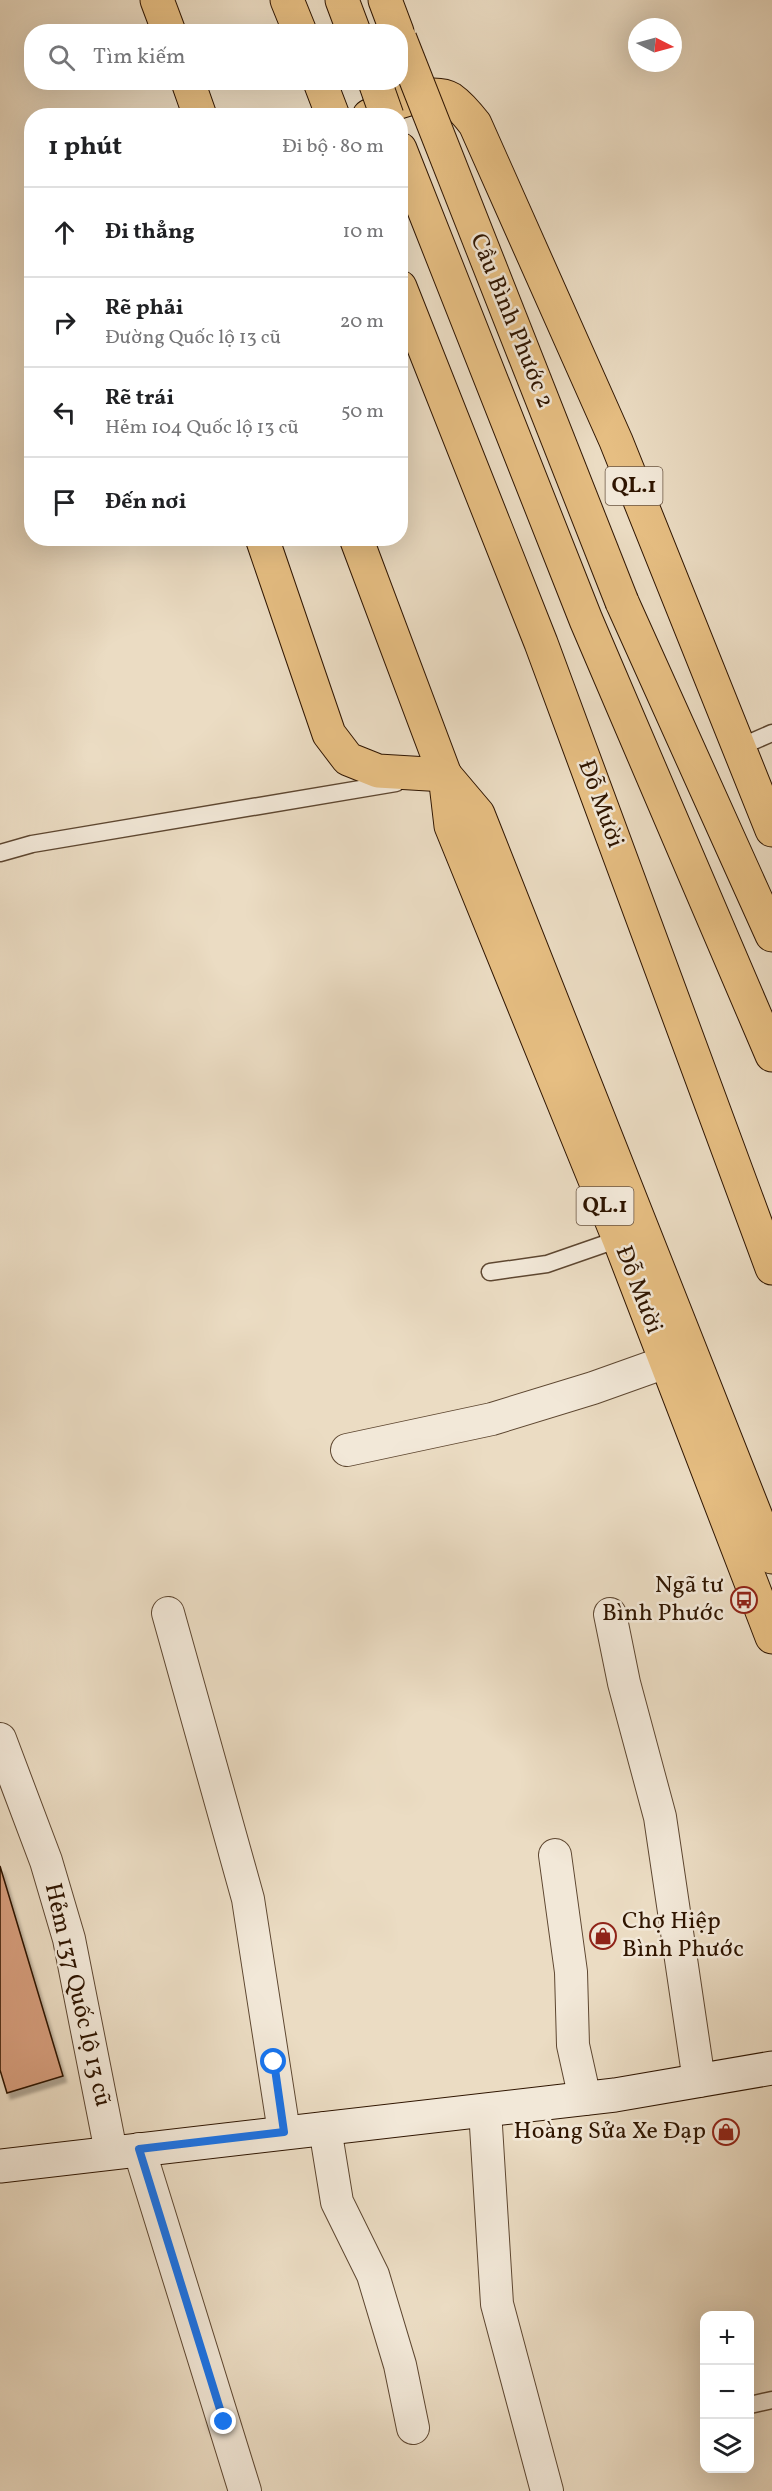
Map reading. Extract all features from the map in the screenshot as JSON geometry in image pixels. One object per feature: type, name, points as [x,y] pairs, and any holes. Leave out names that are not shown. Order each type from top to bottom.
[{"type":"highway","points":[[157,0],[166,24]]},
{"type":"highway","points":[[288,0],[297,24]]},
{"type":"highway","points":[[342,0],[351,24]]},
{"type":"highway","points":[[385,0],[395,24]]},
{"type":"highway","name":"Cầu Bình Phước 2","points":[[408,59],[622,602],[772,935]]},
{"type":"highway","points":[[191,90],[197,108]]},
{"type":"highway","points":[[323,90],[330,108]]},
{"type":"highway","points":[[378,90],[384,108]]},
{"type":"highway","name":"QL.1","points":[[381,108],[410,99],[432,96],[449,98],[463,109],[486,146],[616,441],[772,830]]},
{"type":"highway","name":"Cầu Bình Phước 2","points":[[408,168],[586,620],[772,1055]]},
{"type":"highway","name":"Đỗ Mười","points":[[408,306],[541,643],[772,1268]]},
{"type":"highway","points":[[265,546],[329,734],[348,759],[378,771],[445,775]]},
{"type":"highway","name":"Đỗ Mười","points":[[359,546],[445,775],[451,826],[619,1239],[772,1637]]},
{"type":"highway","name":"Đỗ Mười","points":[[445,775],[478,814],[772,1557]]},
{"type":"street","points":[[347,1450],[492,1419],[593,1388],[666,1362]]},
{"type":"street","points":[[168,1613],[248,1899],[284,2132]]},
{"type":"street","points":[[610,1614],[624,1683],[660,1817],[699,2081]]},
{"type":"street","name":"Hẻm 137 Quốc lộ 13 cũ","points":[[0,1739],[45,1861],[69,1939],[125,2150],[245,2491]]},
{"type":"street","points":[[555,1855],[571,1972],[573,2045],[585,2098]]},
{"type":"street","points":[[0,2166],[585,2098],[772,2068]]},
{"type":"street","points":[[485,2110],[497,2304],[547,2491]]},
{"type":"street","points":[[325,2128],[337,2202],[373,2275],[400,2365],[413,2428]]},
{"type":"lane","points":[[740,747],[772,733]]},
{"type":"lane","points":[[0,853],[32,844],[445,775]]},
{"type":"lane","points":[[490,1272],[547,1264],[619,1239]]},
{"type":"lane","points":[[754,2404],[772,2400]]},
{"type":"building","points":[[0,1866],[63,2076],[7,2093],[0,2070]]},
{"type":"place","name":"Ngã tư Bình Phước","points":[[744,1600]]},
{"type":"place","name":"Chợ Hiệp Bình Phước","points":[[603,1936]]},
{"type":"place","name":"Hoàng Sửa Xe Đạp","points":[[726,2132]]},
{"type":"route","points":[[224,2422],[139,2149],[284,2132],[274,2062]]}]
